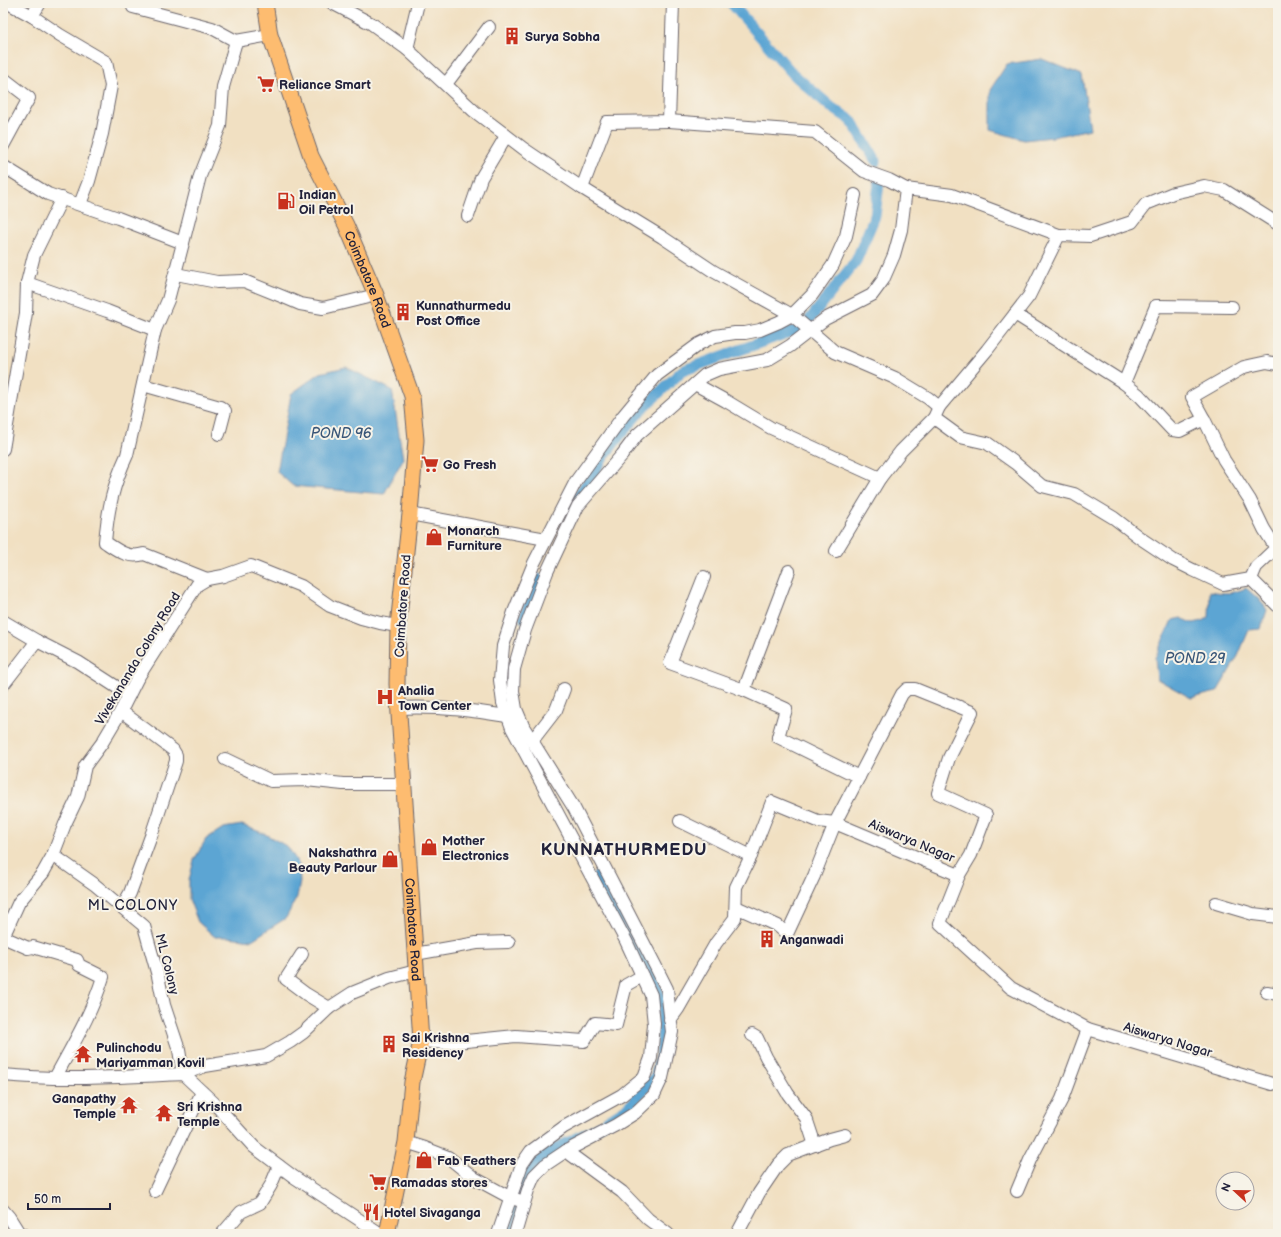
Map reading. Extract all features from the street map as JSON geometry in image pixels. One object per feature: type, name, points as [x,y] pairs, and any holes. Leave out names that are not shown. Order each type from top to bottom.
[{"type":"main road","name":"Coimbatore Road","points":[[265,3],[270,35],[311,156],[346,225],[376,295],[412,396],[416,440],[398,626],[398,684],[421,1041],[412,1082],[406,1142],[387,1234]]},
{"type":"street","points":[[8,3],[32,16],[60,35],[106,62],[111,86],[102,134],[89,181],[80,204]]},
{"type":"street","points":[[32,16],[40,3]]},
{"type":"street","points":[[132,3],[133,7],[212,28],[236,41],[270,35]]},
{"type":"street","points":[[407,49],[418,3]]},
{"type":"street","points":[[669,121],[673,3]]},
{"type":"street","points":[[337,4],[372,24],[407,49],[474,111],[506,136],[582,188],[662,237],[713,271],[792,315],[835,352],[895,378],[928,398],[936,412],[960,437],[988,443],[1042,486],[1074,494],[1114,518],[1140,538],[1173,560],[1193,570],[1223,584],[1251,579]]},
{"type":"street","points":[[446,84],[489,27]]},
{"type":"street","points":[[207,579],[144,554],[136,557],[122,553],[105,542],[107,518],[113,492],[118,474],[127,455],[155,330],[168,300],[176,274],[200,176],[220,126],[223,87],[236,41]]},
{"type":"street","points":[[3,78],[29,98],[3,146]]},
{"type":"street","points":[[582,188],[607,122],[669,121],[815,132],[864,170],[906,189],[952,195],[1059,235],[1090,236],[1132,222],[1146,204],[1173,193],[1204,186],[1224,190],[1278,224]]},
{"type":"street","points":[[468,216],[482,178],[506,136]]},
{"type":"street","points":[[3,166],[48,194],[80,204],[183,243]]},
{"type":"street","points":[[498,1234],[522,1164],[531,1151],[564,1127],[622,1095],[644,1077],[651,1058],[654,1024],[651,995],[532,750],[516,709],[513,691],[514,669],[525,630],[547,572],[578,506],[622,455],[637,435],[705,375],[719,369],[767,360],[790,346],[825,320],[872,295],[883,280],[894,255],[901,230],[906,189]]},
{"type":"street","points":[[515,1234],[534,1176],[545,1165],[566,1151],[616,1125],[635,1113],[654,1095],[662,1078],[672,1032],[667,989],[574,808],[532,750],[512,728],[507,716],[503,703],[500,680],[503,646],[514,612],[546,539],[576,481],[623,416],[657,375],[699,344],[714,336],[752,332],[779,322],[792,315],[812,296],[833,265],[846,236],[855,196]]},
{"type":"street","points":[[3,449],[26,313],[27,283],[34,255],[62,198]]},
{"type":"street","points":[[836,552],[880,478],[901,451],[936,412],[987,350],[1029,296],[1059,235]]},
{"type":"street","points":[[176,274],[217,282],[244,281],[300,304],[323,308],[376,295]]},
{"type":"street","points":[[27,283],[107,311],[155,330]]},
{"type":"street","points":[[1124,383],[1156,306],[1232,307]]},
{"type":"street","points":[[1014,314],[1124,383],[1139,395],[1172,430],[1180,431],[1204,419]]},
{"type":"street","points":[[1251,579],[1256,567],[1277,547],[1264,529],[1250,500],[1224,460],[1192,396],[1244,367],[1267,362],[1278,364]]},
{"type":"street","points":[[695,384],[726,400],[771,428],[880,478]]},
{"type":"street","points":[[143,385],[220,407],[225,410],[219,434]]},
{"type":"street","points":[[410,514],[546,539]]},
{"type":"street","name":"Vivekananda Colony Road","points":[[3,937],[18,902],[43,873],[53,855],[65,824],[78,798],[85,766],[102,743],[122,711],[148,661],[197,585],[207,579],[223,576],[251,566],[301,586],[330,606],[342,611],[374,622],[398,626]]},
{"type":"street","points":[[744,690],[789,571]]},
{"type":"street","points":[[704,577],[670,663],[744,690],[786,708],[778,738],[859,777]]},
{"type":"street","points":[[1251,579],[1278,606]]},
{"type":"street","points":[[3,621],[37,641],[78,662],[129,695]]},
{"type":"street","points":[[3,685],[37,641]]},
{"type":"street","points":[[532,750],[556,710],[564,689]]},
{"type":"street","points":[[736,907],[778,926],[788,934],[814,876],[835,823],[902,694],[907,690],[915,689],[972,712],[949,758],[938,792],[986,815],[971,855],[959,875]]},
{"type":"street","points":[[399,708],[450,708],[507,716]]},
{"type":"street","points":[[122,711],[173,750],[176,755],[176,761],[156,824],[130,893],[122,907]]},
{"type":"street","points":[[225,759],[271,782],[306,780],[343,784],[404,784]]},
{"type":"street","name":"Aiswarya Nagar","points":[[670,1020],[678,1009],[716,943],[735,918],[736,887],[751,856],[772,802],[818,821],[835,823],[959,875],[940,923],[1011,988],[1088,1029],[1272,1084]]},
{"type":"street","points":[[680,821],[751,856]]},
{"type":"street","name":"ML Colony","points":[[53,855],[94,884],[144,926],[158,976],[164,1005],[179,1050],[183,1074]]},
{"type":"street","points":[[1216,903],[1254,914],[1278,917]]},
{"type":"street","points":[[3,937],[28,948],[33,947],[76,960],[78,966],[102,977],[100,987],[81,1028],[55,1078]]},
{"type":"street","points":[[415,954],[477,943],[509,942]]},
{"type":"street","points":[[302,954],[286,979],[306,994],[329,1008]]},
{"type":"street","points":[[3,1075],[55,1078],[112,1078],[183,1074],[205,1066],[266,1056],[304,1032],[329,1008],[352,993],[389,978],[416,971]]},
{"type":"street","points":[[421,1041],[446,1043],[516,1036],[584,1041],[595,1022],[616,1025],[626,985],[642,976]]},
{"type":"street","points":[[1017,1191],[1030,1160],[1062,1099],[1088,1029]]},
{"type":"street","points":[[752,1035],[757,1038],[769,1063],[788,1094],[806,1118],[815,1145]]},
{"type":"street","points":[[183,1074],[214,1103],[254,1147],[373,1232]]},
{"type":"street","points":[[155,1191],[202,1092]]},
{"type":"street","points":[[737,1234],[759,1193],[778,1165],[788,1155],[845,1135]]},
{"type":"street","points":[[406,1142],[448,1157],[474,1178],[510,1198],[525,1201]]},
{"type":"street","points":[[566,1151],[622,1192],[648,1218],[668,1234]]},
{"type":"street","points":[[222,1234],[241,1212],[260,1203],[271,1185],[279,1166]]},
{"type":"street","points":[[3,1210],[9,1216],[19,1233],[22,1234]]},
{"type":"water","points":[[1042,59],[1082,75],[1090,129],[1053,137],[1024,140],[990,130],[990,90],[1007,64]]},
{"type":"water","name":"POND 96","points":[[346,367],[392,390],[403,459],[384,494],[293,486],[277,472],[291,394],[320,373]]},
{"type":"water","name":"POND 29","points":[[1246,588],[1262,602],[1267,610],[1261,629],[1249,630],[1238,656],[1217,692],[1191,698],[1157,679],[1155,658],[1172,620],[1181,618],[1193,623],[1203,621],[1209,617],[1210,591],[1228,593]]},
{"type":"water","points":[[242,825],[265,834],[288,847],[299,865],[300,882],[297,897],[286,918],[252,940],[215,937],[198,922],[189,899],[189,880],[194,860],[206,839],[223,828]]},
{"type":"waterway","points":[[731,3],[793,74],[831,107],[851,120],[876,161]]},
{"type":"waterway","points":[[810,319],[856,261],[875,216],[879,183]]},
{"type":"waterway","points":[[571,508],[606,453],[640,411],[682,371],[798,329]]},
{"type":"waterway","points":[[524,618],[538,579]]},
{"type":"waterway","points":[[507,1234],[526,1176],[542,1158],[551,1151],[591,1131],[626,1109],[656,1076],[662,1048],[663,1004],[654,981],[598,876]]},
{"type":"place","name":"Surya Sobha","points":[[512,36]]},
{"type":"place","name":"Reliance Smart","points":[[266,84]]},
{"type":"place","name":"Indian Oil Petrol","points":[[286,201]]},
{"type":"place","name":"Kunnathurmedu Post Office","points":[[403,312]]},
{"type":"place","name":"Go Fresh","points":[[430,464]]},
{"type":"place","name":"Monarch Furniture","points":[[434,537]]},
{"type":"place","name":"Ahalia Town Center","points":[[385,697]]},
{"type":"place","name":"Mother Electronics","points":[[429,847]]},
{"type":"place","name":"Nakshathra Beauty Parlour","points":[[390,859]]},
{"type":"place","name":"Anganwadi","points":[[767,939]]},
{"type":"place","name":"Sai Krishna Residency","points":[[389,1044]]},
{"type":"place","name":"Pulinchodu Mariyamman Kovil","points":[[83,1054]]},
{"type":"place","name":"Ganapathy Temple","points":[[129,1105]]},
{"type":"place","name":"Sri Krishna Temple","points":[[164,1113]]},
{"type":"place","name":"Fab Feathers","points":[[424,1160]]},
{"type":"place","name":"Ramadas stores","points":[[378,1182]]},
{"type":"place","name":"Hotel Sivaganga","points":[[371,1212]]},
{"type":"district","name":"KUNNATHURMEDU","points":[[624,849]]},
{"type":"district","name":"ML COLONY","points":[[133,905]]}]
